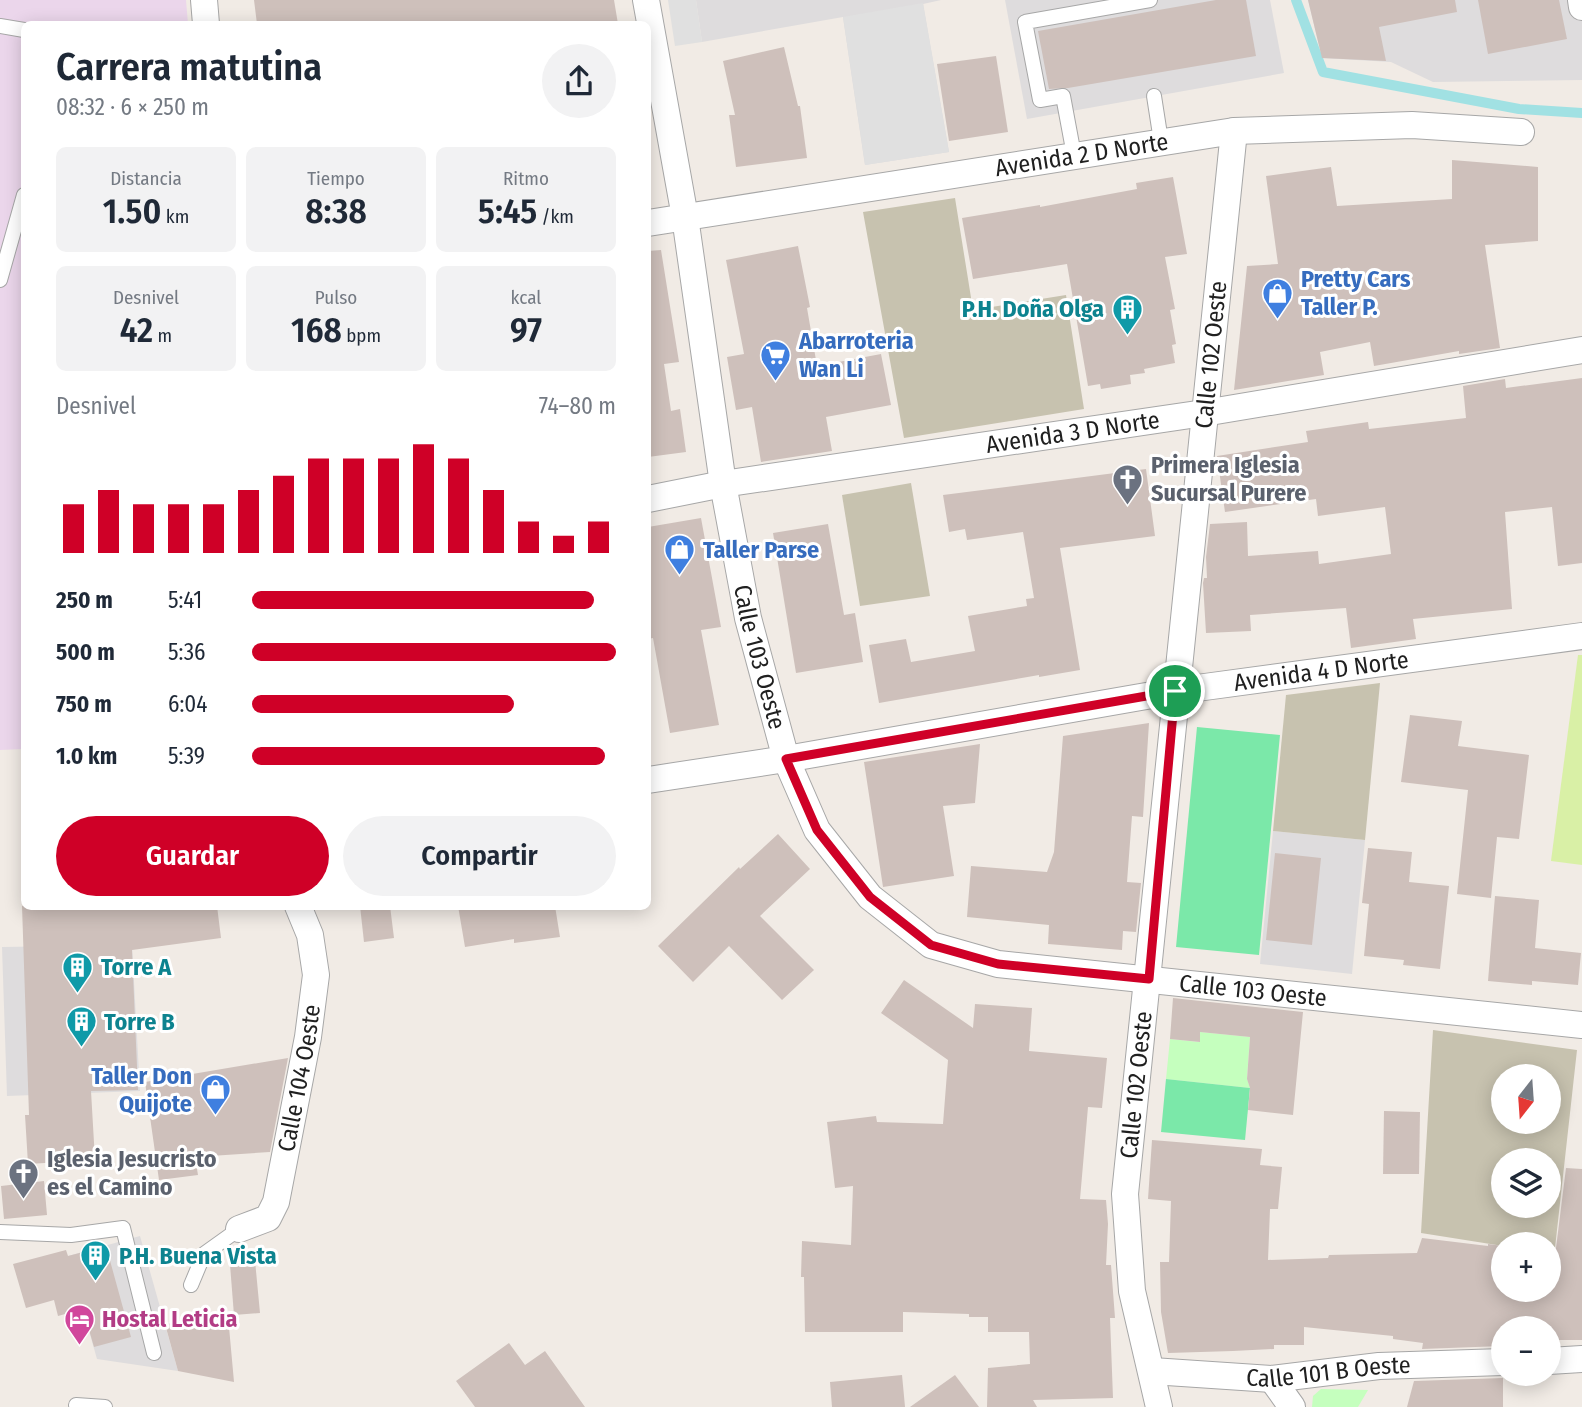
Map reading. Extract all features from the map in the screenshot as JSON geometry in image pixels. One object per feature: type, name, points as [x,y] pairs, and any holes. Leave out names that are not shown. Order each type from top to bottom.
[{"type":"street","points":[[204,0],[206,21]]},
{"type":"street","name":"Calle 103 Oeste","points":[[646,0],[650,21]]},
{"type":"street","points":[[1581,0],[1582,7]]},
{"type":"street","name":"Calle 103 Oeste","points":[[651,28],[685,217],[723,484],[748,618],[786,759],[817,830],[870,897],[931,945],[998,964],[1582,1025]]},
{"type":"street","name":"Avenida 2 D Norte","points":[[651,223],[1234,131],[1412,125],[1521,132]]},
{"type":"street","name":"Calle 102 Oeste","points":[[1159,1407],[1132,1291],[1125,1194],[1234,131]]},
{"type":"street","name":"Avenida 3 D Norte","points":[[651,498],[723,484],[1204,414],[1582,350]]},
{"type":"street","name":"Avenida 4 D Norte","points":[[651,780],[786,759],[1175,691],[1582,636]]},
{"type":"street","name":"Calle 104 Oeste","points":[[239,1229],[268,1218],[276,1202],[308,1037],[316,975],[310,935],[300,910]]},
{"type":"street","points":[[1561,1360],[1582,1359]]},
{"type":"street","name":"Calle 101 B Oeste","points":[[1152,1371],[1272,1379],[1380,1366],[1491,1362]]},
{"type":"street","points":[[1272,1379],[1292,1407]]},
{"type":"lane","points":[[1074,155],[1063,96],[1040,100],[1024,22],[1150,0]]},
{"type":"lane","points":[[0,26],[21,30]]},
{"type":"lane","points":[[1154,96],[1161,141]]},
{"type":"lane","points":[[0,279],[21,206]]},
{"type":"lane","points":[[0,1232],[71,1235],[123,1228],[154,1353]]},
{"type":"lane","points":[[191,1285],[204,1254],[239,1229]]},
{"type":"lane","points":[[76,1405],[104,1407]]},
{"type":"shaded area","points":[[0,0],[186,0],[188,21],[21,21],[21,749],[0,750]]},
{"type":"shaded area","points":[[668,0],[696,0],[702,42],[675,46]]},
{"type":"shaded area","points":[[696,0],[941,0],[923,4],[949,152],[865,165],[843,17],[702,42]]},
{"type":"shaded area","points":[[1005,0],[1270,0],[1284,73],[1027,119]]},
{"type":"shaded area","points":[[1308,0],[1582,0],[1582,80],[1433,82],[1391,62],[1322,58]]},
{"type":"shaded area","points":[[923,3],[949,152],[865,165],[843,17]]},
{"type":"shaded area","points":[[955,198],[973,310],[1066,295],[1084,409],[904,438],[863,212]]},
{"type":"shaded area","points":[[911,483],[930,596],[860,606],[842,495]]},
{"type":"shaded area","points":[[1380,683],[1365,840],[1273,831],[1286,695]]},
{"type":"shaded area","points":[[1273,831],[1365,840],[1352,974],[1260,964]]},
{"type":"shaded area","points":[[132,945],[140,1091],[7,1096],[2,947]]},
{"type":"shaded area","points":[[1433,1030],[1577,1050],[1561,1194],[1561,1148],[1491,1148],[1491,1218],[1558,1218],[1557,1232],[1491,1232],[1491,1244],[1421,1233]]},
{"type":"shaded area","points":[[140,1236],[178,1371],[97,1359],[68,1256]]},
{"type":"green space","points":[[1578,655],[1582,655],[1582,865],[1551,861]]},
{"type":"green space","points":[[1197,727],[1280,735],[1259,955],[1176,947]]},
{"type":"green space","points":[[1200,1032],[1250,1037],[1247,1078],[1250,1088],[1166,1079],[1170,1039],[1199,1042]]},
{"type":"green space","points":[[1166,1079],[1250,1088],[1245,1140],[1161,1132]]},
{"type":"green space","points":[[1321,1389],[1368,1390],[1358,1407],[1312,1407],[1313,1396]]},
{"type":"building","points":[[254,0],[614,0],[618,21],[257,21]]},
{"type":"building","points":[[1216,0],[1246,0],[1256,56],[1049,89],[1038,31]]},
{"type":"building","points":[[1308,0],[1455,0],[1457,12],[1379,27],[1386,61],[1322,58]]},
{"type":"building","points":[[1478,0],[1559,0],[1567,39],[1488,54]]},
{"type":"building","points":[[784,47],[800,106],[807,158],[736,167],[729,115],[735,115],[723,61]]},
{"type":"building","points":[[996,56],[1008,132],[949,141],[937,64]]},
{"type":"building","points":[[1452,160],[1538,167],[1538,241],[1485,245],[1500,348],[1459,354],[1459,351],[1374,366],[1370,342],[1320,352],[1324,375],[1234,390],[1247,266],[1278,264],[1266,176],[1331,167],[1337,206],[1452,199]]},
{"type":"building","points":[[1173,177],[1187,254],[1165,257],[1175,309],[1170,310],[1176,344],[1172,345],[1175,363],[1144,369],[1145,373],[1130,375],[1131,384],[1101,389],[1100,384],[1088,386],[1067,264],[973,279],[962,218],[1137,189],[1136,183]]},
{"type":"building","points":[[798,246],[810,307],[807,308],[817,366],[881,354],[891,405],[826,417],[832,451],[761,462],[752,407],[736,410],[727,357],[744,354],[726,260]]},
{"type":"building","points":[[661,250],[679,362],[664,364],[671,411],[680,409],[686,452],[651,457],[651,251]]},
{"type":"building","points":[[1582,378],[1582,563],[1558,566],[1552,507],[1505,512],[1512,609],[1413,619],[1416,639],[1351,648],[1346,608],[1250,615],[1251,631],[1206,633],[1203,583],[1204,578],[1207,578],[1206,557],[1210,524],[1247,522],[1248,556],[1318,551],[1319,564],[1391,554],[1385,507],[1318,516],[1316,499],[1225,512],[1217,456],[1308,442],[1306,431],[1368,422],[1369,429],[1466,418],[1463,386],[1505,379],[1506,388]]},
{"type":"building","points":[[1146,469],[1155,536],[1060,548],[1080,670],[879,703],[869,645],[906,639],[911,662],[975,651],[968,616],[1027,606],[1026,599],[1034,598],[1023,532],[967,540],[965,529],[949,532],[943,495]]},
{"type":"building","points":[[701,518],[721,627],[701,630],[719,725],[670,733],[651,638],[651,526]]},
{"type":"building","points":[[828,524],[844,615],[855,613],[863,662],[796,673],[773,533]]},
{"type":"building","points":[[1410,715],[1462,721],[1458,746],[1529,755],[1519,839],[1497,837],[1491,898],[1457,894],[1468,790],[1401,782]]},
{"type":"building","points":[[1149,723],[1143,817],[1132,816],[1127,882],[1141,883],[1136,932],[1123,931],[1122,950],[1048,944],[1049,925],[967,917],[971,866],[1047,872],[1054,852],[1063,736]]},
{"type":"building","points":[[980,744],[975,803],[943,806],[954,876],[883,887],[864,762]]},
{"type":"building","points":[[778,834],[810,869],[760,916],[814,970],[782,1000],[729,946],[693,982],[658,946],[739,867],[740,869]]},
{"type":"building","points":[[1368,848],[1412,852],[1409,882],[1449,886],[1440,969],[1403,965],[1404,960],[1364,956],[1369,904],[1362,903]]},
{"type":"building","points":[[1275,853],[1321,858],[1312,945],[1266,940]]},
{"type":"building","points":[[1495,896],[1539,900],[1535,948],[1581,953],[1578,985],[1488,981]]},
{"type":"building","points":[[22,910],[218,910],[221,938],[132,950],[138,1090],[91,1091],[95,1160],[28,1164],[25,1115],[29,1115]]},
{"type":"building","points":[[360,910],[390,910],[394,938],[364,942]]},
{"type":"building","points":[[459,910],[556,910],[560,937],[514,943],[514,939],[465,947]]},
{"type":"building","points":[[904,980],[973,1028],[975,1004],[1032,1008],[1029,1051],[1107,1058],[1102,1108],[1088,1107],[1080,1199],[1106,1200],[1106,1265],[1111,1265],[1115,1318],[1110,1318],[1113,1398],[1033,1400],[1037,1407],[987,1407],[988,1368],[1030,1364],[1029,1332],[988,1332],[988,1317],[903,1312],[903,1332],[805,1332],[804,1277],[801,1277],[802,1241],[851,1245],[853,1186],[835,1188],[827,1122],[876,1116],[877,1122],[943,1124],[948,1060],[881,1013]]},
{"type":"building","points":[[1173,998],[1303,1012],[1293,1115],[1248,1110],[1250,1037],[1200,1032],[1200,1042],[1170,1039]]},
{"type":"building","name":"Taller Don Quijote","points":[[288,1058],[270,1152],[195,1157],[198,1175],[159,1180],[145,1082]]},
{"type":"building","points":[[1384,1111],[1420,1112],[1419,1174],[1383,1174]]},
{"type":"building","points":[[1152,1140],[1262,1149],[1260,1165],[1282,1167],[1278,1209],[1270,1209],[1268,1260],[1328,1258],[1329,1255],[1417,1253],[1422,1238],[1491,1244],[1491,1302],[1561,1302],[1561,1232],[1558,1232],[1566,1168],[1582,1169],[1582,1340],[1561,1340],[1561,1316],[1491,1316],[1491,1346],[1422,1349],[1423,1343],[1393,1339],[1393,1336],[1304,1327],[1304,1345],[1274,1345],[1274,1349],[1168,1353],[1161,1312],[1160,1262],[1169,1262],[1171,1201],[1148,1199]]},
{"type":"building","name":"Iglesia Jesucristo es el Camino","points":[[44,1181],[47,1215],[4,1219],[1,1186]]},
{"type":"building","points":[[106,1246],[131,1337],[94,1347],[83,1309],[58,1316],[54,1300],[26,1308],[13,1264],[66,1250],[68,1256]]},
{"type":"building","points":[[254,1250],[260,1313],[234,1315],[229,1252]]},
{"type":"building","points":[[228,1316],[234,1382],[178,1371],[165,1324]]},
{"type":"building","points":[[509,1343],[525,1365],[545,1351],[585,1407],[475,1407],[456,1381]]},
{"type":"building","points":[[902,1375],[905,1407],[832,1407],[830,1382]]},
{"type":"building","points":[[955,1375],[979,1407],[910,1407]]},
{"type":"building","points":[[1491,1378],[1491,1386],[1503,1386],[1503,1407],[1407,1407],[1414,1381]]},
{"type":"waterway","points":[[1296,0],[1323,72],[1519,109],[1582,113]]},
{"type":"place","name":"Pretty Cars Taller P.","points":[[1278,320]]},
{"type":"place","name":"P.H. Doña Olga","points":[[1127,336]]},
{"type":"place","name":"Abarroteria Wan Li","points":[[776,382]]},
{"type":"place","name":"Primera Iglesia Sucursal Purere","points":[[1128,506]]},
{"type":"place","name":"Taller Parse","points":[[680,577]]},
{"type":"place","name":"Torre A","points":[[78,994]]},
{"type":"place","name":"Torre B","points":[[81,1049]]},
{"type":"place","name":"Taller Don Quijote","points":[[215,1117]]},
{"type":"place","name":"Iglesia Jesucristo es el Camino","points":[[24,1200]]},
{"type":"place","name":"P.H. Buena Vista","points":[[96,1283]]},
{"type":"place","name":"Hostal Leticia","points":[[79,1346]]},
{"type":"route","points":[[1175,691],[1149,979],[998,964],[931,945],[870,897],[817,830],[786,759],[1081,708],[1175,691]]}]
